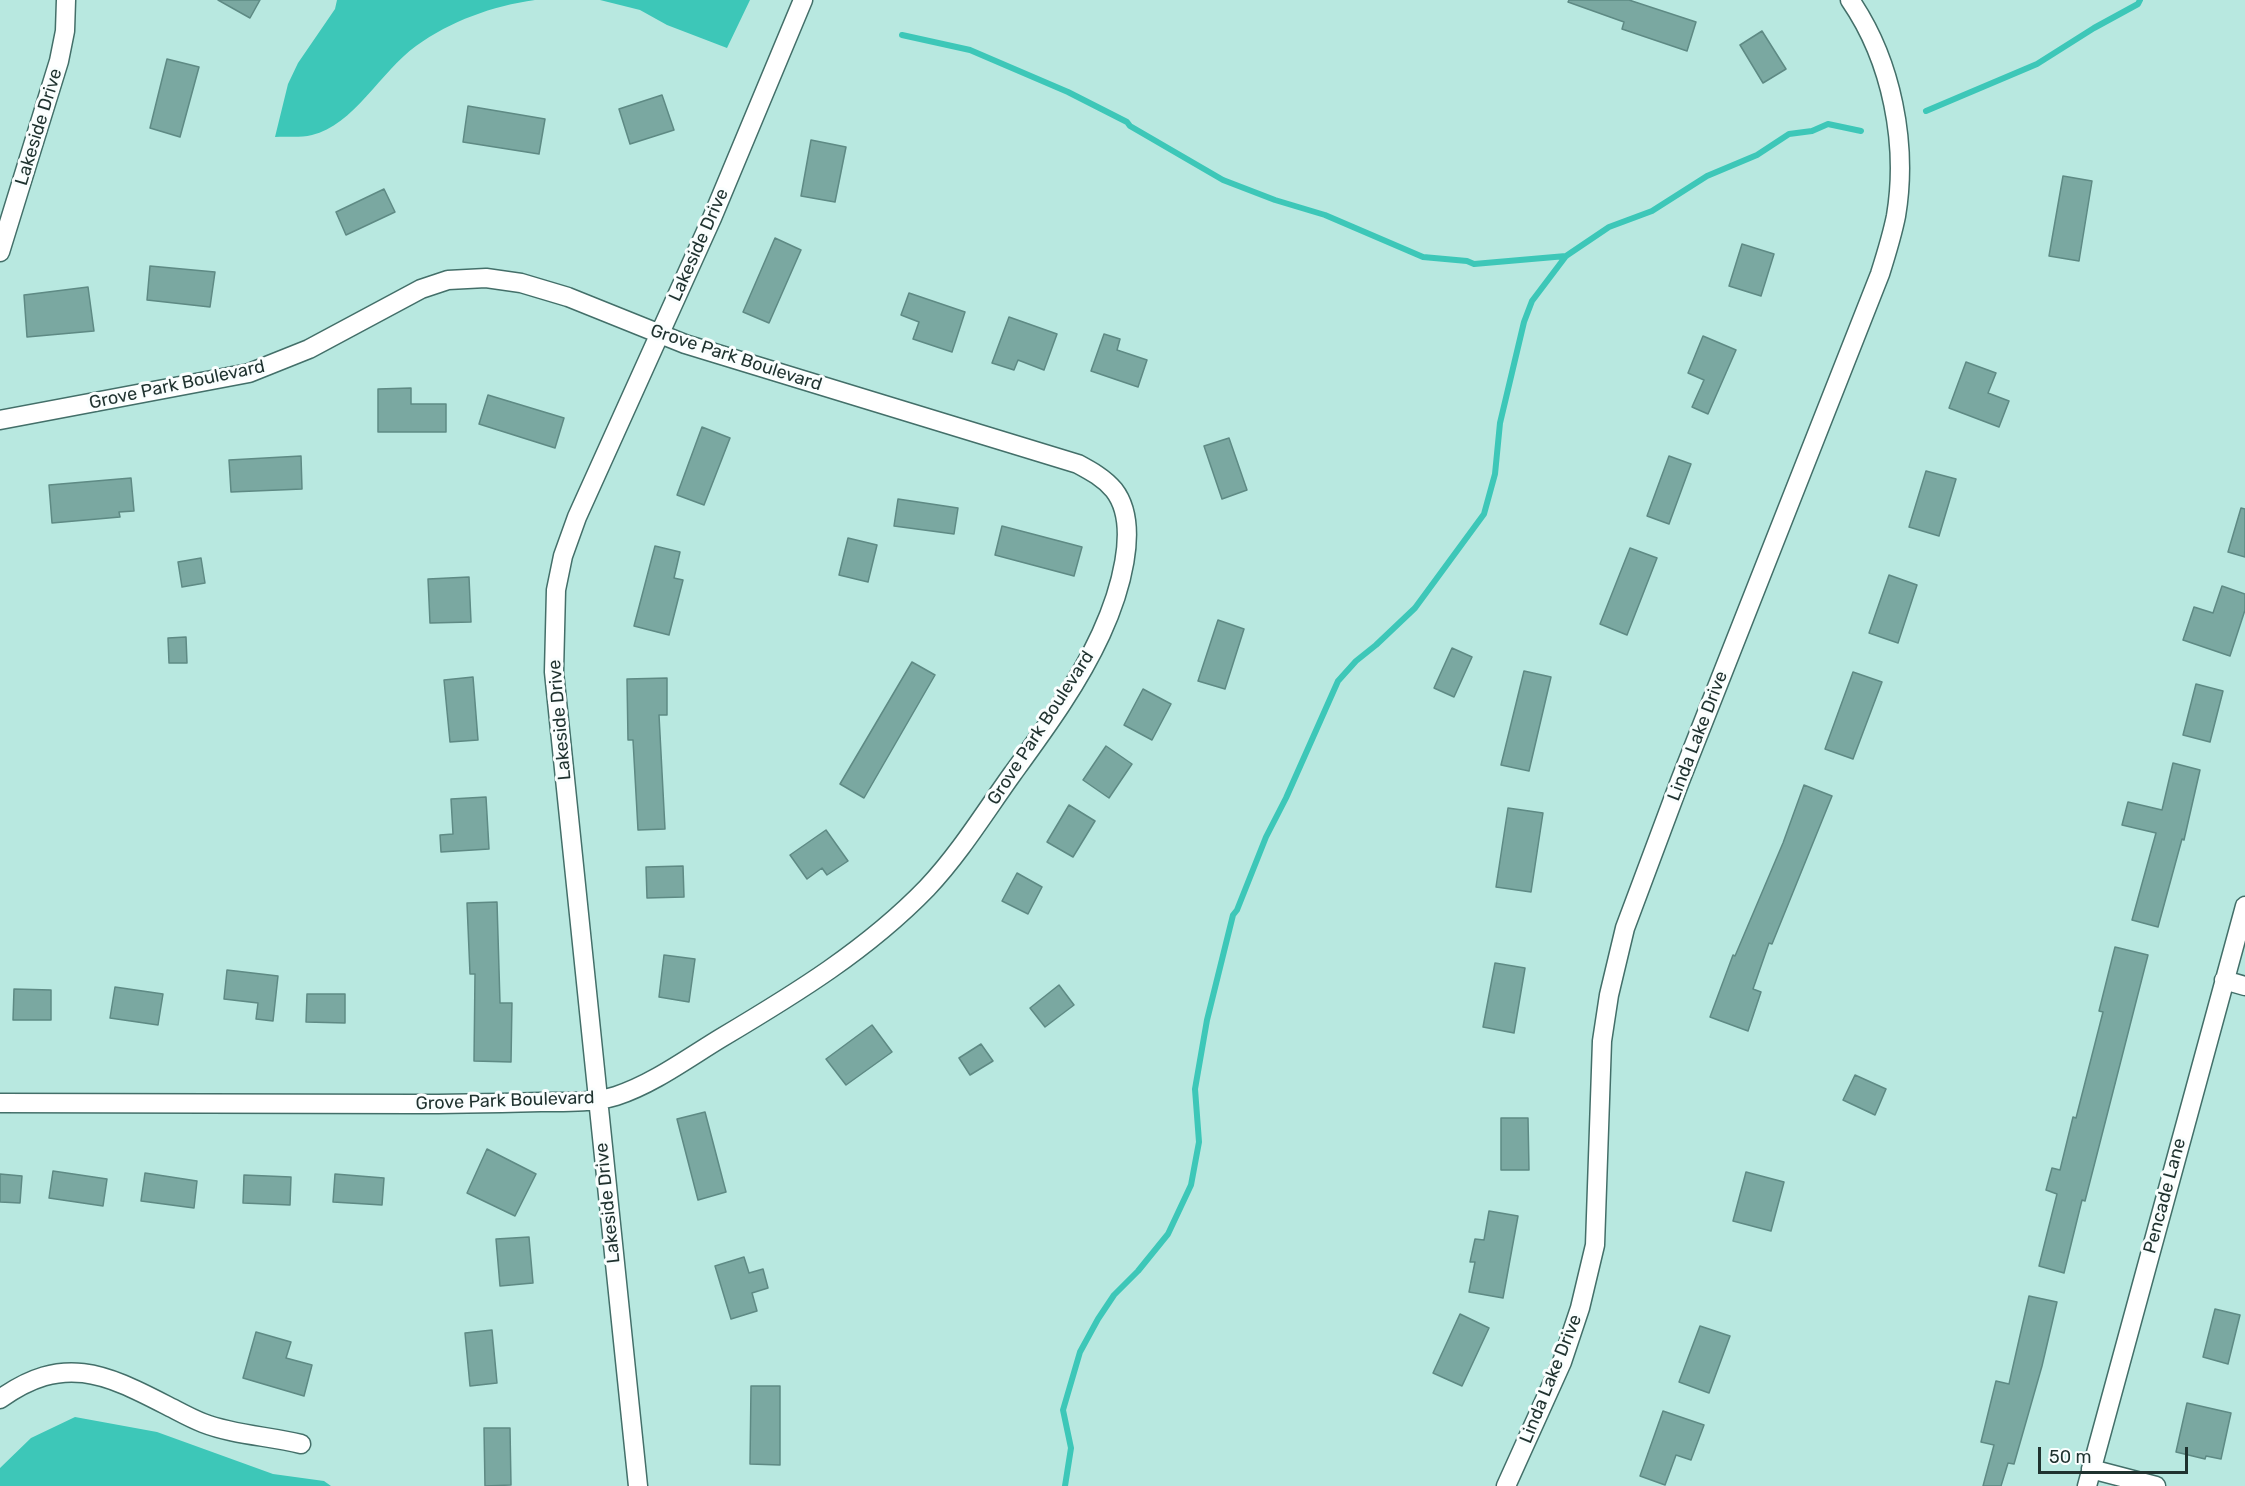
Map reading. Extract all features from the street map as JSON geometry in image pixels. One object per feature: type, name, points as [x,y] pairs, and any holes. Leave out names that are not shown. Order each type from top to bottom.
[{"type":"street","name":"Lakeside Drive","points":[[0,252],[59,61],[65,31],[66,0]]},
{"type":"street","name":"Lakeside Drive","points":[[638,1486],[554,672],[556,590],[563,556],[577,517],[716,208],[803,0]]},
{"type":"street","name":"Linda Lake Drive","points":[[1506,1486],[1562,1362],[1580,1308],[1594,1245],[1602,1041],[1609,995],[1625,928],[1680,781],[1880,274],[1892,234],[1900,172],[1898,136],[1884,68],[1869,31],[1850,0]]},
{"type":"street","name":"Grove Park Boulevard","points":[[0,420],[249,373],[309,349],[421,289],[448,280],[486,278],[521,283],[568,297],[659,334],[780,374],[1078,464],[1100,476],[1116,492],[1124,510],[1127,528],[1124,559],[1116,596],[1090,657],[1048,724],[984,814],[929,885],[897,917],[847,958],[794,995],[642,1084],[615,1096],[598,1099],[455,1104],[0,1103]]},
{"type":"street","name":"Pencade Lane","points":[[2089,1478],[2245,906]]},
{"type":"street","points":[[2224,980],[2245,986]]},
{"type":"street","points":[[0,1399],[19,1385],[44,1375],[85,1372],[103,1376],[142,1392],[214,1427],[301,1444]]},
{"type":"street","points":[[2089,1478],[2156,1486]]},
{"type":"shaded area","points":[[337,0],[535,0],[503,6],[473,16],[429,37],[403,57],[341,121],[327,130],[307,136],[275,137],[288,84],[298,63],[335,9]]},
{"type":"shaded area","points":[[600,0],[750,0],[727,48],[667,25],[640,10]]},
{"type":"shaded area","points":[[75,1417],[157,1432],[273,1474],[324,1481],[331,1486],[0,1486],[0,1468],[31,1438]]},
{"type":"building","points":[[218,0],[260,0],[250,18]]},
{"type":"building","points":[[1569,0],[1629,0],[1696,22],[1687,51],[1622,29],[1624,22],[1568,2]]},
{"type":"building","points":[[1762,31],[1786,69],[1763,83],[1740,45]]},
{"type":"building","points":[[167,59],[199,67],[180,137],[150,128]]},
{"type":"building","points":[[662,95],[674,130],[630,144],[619,109]]},
{"type":"building","points":[[468,106],[545,119],[539,154],[463,142]]},
{"type":"building","points":[[811,140],[846,147],[835,202],[801,196]]},
{"type":"building","points":[[2063,176],[2092,181],[2079,261],[2049,256]]},
{"type":"building","points":[[384,189],[395,212],[346,235],[336,212]]},
{"type":"building","points":[[775,238],[801,250],[769,323],[743,312]]},
{"type":"building","points":[[1742,244],[1774,254],[1761,296],[1729,286]]},
{"type":"building","points":[[150,266],[215,272],[210,307],[147,300]]},
{"type":"building","points":[[88,287],[94,331],[27,337],[24,295]]},
{"type":"building","points":[[909,293],[965,312],[952,352],[913,339],[919,322],[901,315]]},
{"type":"building","points":[[1009,317],[1057,334],[1044,370],[1018,360],[1014,370],[992,363]]},
{"type":"building","points":[[1104,334],[1120,339],[1117,350],[1147,360],[1138,387],[1091,371]]},
{"type":"building","points":[[1703,336],[1736,350],[1708,414],[1692,407],[1704,380],[1688,373]]},
{"type":"building","points":[[1966,362],[1996,373],[1988,393],[2009,401],[1999,427],[1949,408]]},
{"type":"building","points":[[411,388],[411,404],[446,404],[446,432],[378,432],[378,389]]},
{"type":"building","points":[[488,395],[564,418],[555,448],[479,424]]},
{"type":"building","points":[[702,427],[730,438],[704,505],[677,495]]},
{"type":"building","points":[[1229,438],[1247,490],[1222,499],[1204,446]]},
{"type":"building","points":[[301,456],[302,489],[231,492],[229,460]]},
{"type":"building","points":[[1669,456],[1691,464],[1669,524],[1647,516]]},
{"type":"building","points":[[1926,471],[1956,479],[1939,536],[1909,527]]},
{"type":"building","points":[[131,478],[134,511],[119,512],[120,517],[52,523],[49,485]]},
{"type":"building","points":[[898,499],[958,508],[954,534],[894,526]]},
{"type":"building","points":[[2241,508],[2245,509],[2245,557],[2228,552]]},
{"type":"building","points":[[1002,526],[1082,547],[1074,576],[995,555]]},
{"type":"building","points":[[848,538],[877,545],[868,582],[839,575]]},
{"type":"building","points":[[655,546],[680,552],[674,578],[683,580],[669,635],[634,626]]},
{"type":"building","points":[[1630,548],[1657,558],[1627,635],[1600,624]]},
{"type":"building","points":[[201,558],[205,583],[182,587],[178,562]]},
{"type":"building","points":[[1889,575],[1917,585],[1898,643],[1869,633]]},
{"type":"building","points":[[469,577],[471,622],[430,623],[428,579]]},
{"type":"building","points":[[2222,586],[2245,594],[2245,610],[2230,656],[2183,640],[2194,607],[2213,613]]},
{"type":"building","points":[[1218,620],[1244,629],[1225,689],[1198,681]]},
{"type":"building","points":[[186,637],[187,663],[169,663],[168,638]]},
{"type":"building","points":[[1452,648],[1472,657],[1454,697],[1434,688]]},
{"type":"building","points":[[912,662],[935,675],[864,798],[840,784]]},
{"type":"building","points":[[1524,671],[1551,677],[1529,771],[1501,765]]},
{"type":"building","points":[[1853,672],[1882,682],[1853,759],[1825,749]]},
{"type":"building","points":[[473,677],[478,740],[450,742],[444,680]]},
{"type":"building","points":[[667,678],[667,715],[659,715],[665,829],[638,830],[633,740],[628,740],[627,679]]},
{"type":"building","points":[[2196,684],[2223,691],[2210,742],[2183,735]]},
{"type":"building","points":[[1143,689],[1171,704],[1152,740],[1124,725]]},
{"type":"building","points":[[1106,746],[1132,764],[1109,798],[1083,780]]},
{"type":"building","points":[[2173,763],[2200,770],[2184,840],[2182,839],[2158,927],[2132,920],[2156,833],[2122,825],[2128,802],[2162,810]]},
{"type":"building","points":[[1804,785],[1832,796],[1772,944],[1769,943],[1753,989],[1761,992],[1748,1031],[1710,1017],[1733,955],[1735,956],[1783,843]]},
{"type":"building","points":[[486,797],[489,849],[441,852],[440,835],[453,834],[451,799]]},
{"type":"building","points":[[1069,805],[1095,821],[1073,857],[1047,842]]},
{"type":"building","points":[[1508,808],[1543,813],[1531,892],[1496,887]]},
{"type":"building","points":[[826,830],[848,861],[827,875],[822,868],[807,879],[790,855]]},
{"type":"building","points":[[683,866],[684,897],[647,898],[646,867]]},
{"type":"building","points":[[1017,873],[1042,887],[1028,914],[1002,901]]},
{"type":"building","points":[[497,902],[500,1003],[512,1003],[511,1062],[474,1061],[475,974],[470,974],[467,903]]},
{"type":"building","points":[[2115,947],[2148,955],[2085,1201],[2082,1200],[2064,1273],[2039,1266],[2057,1194],[2046,1190],[2052,1168],[2060,1170],[2073,1117],[2076,1118],[2103,1012],[2099,1011]]},
{"type":"building","points":[[664,955],[695,959],[689,1002],[659,997]]},
{"type":"building","points":[[1495,963],[1525,968],[1514,1033],[1483,1027]]},
{"type":"building","points":[[227,970],[278,976],[273,1021],[256,1019],[258,1003],[224,999]]},
{"type":"building","points":[[1059,985],[1074,1005],[1045,1027],[1030,1008]]},
{"type":"building","points":[[115,987],[163,994],[158,1025],[110,1018]]},
{"type":"building","points":[[14,989],[51,990],[51,1020],[13,1020]]},
{"type":"building","points":[[307,994],[345,994],[345,1023],[306,1022]]},
{"type":"building","points":[[872,1025],[892,1052],[846,1085],[826,1059]]},
{"type":"building","points":[[981,1044],[993,1061],[970,1075],[959,1058]]},
{"type":"building","points":[[1855,1075],[1886,1089],[1875,1115],[1843,1100]]},
{"type":"building","points":[[705,1112],[726,1192],[698,1200],[677,1119]]},
{"type":"building","points":[[1501,1118],[1528,1118],[1529,1170],[1501,1170]]},
{"type":"building","points":[[487,1149],[536,1174],[515,1216],[467,1193]]},
{"type":"building","points":[[53,1171],[107,1179],[103,1206],[49,1198]]},
{"type":"building","points":[[1746,1172],[1784,1182],[1771,1231],[1733,1221]]},
{"type":"building","points":[[145,1173],[197,1181],[194,1208],[141,1201]]},
{"type":"building","points":[[0,1174],[22,1176],[20,1203],[0,1202]]},
{"type":"building","points":[[335,1174],[384,1178],[382,1205],[333,1202]]},
{"type":"building","points":[[244,1175],[291,1177],[290,1205],[243,1203]]},
{"type":"building","points":[[1489,1211],[1518,1216],[1503,1298],[1469,1292],[1475,1262],[1470,1262],[1475,1239],[1484,1240]]},
{"type":"building","points":[[529,1237],[533,1283],[500,1286],[496,1239]]},
{"type":"building","points":[[744,1257],[749,1273],[763,1269],[768,1288],[752,1293],[757,1311],[731,1319],[715,1266]]},
{"type":"building","points":[[2029,1296],[2057,1302],[2042,1366],[2014,1464],[2008,1463],[2001,1486],[1983,1486],[1994,1445],[1981,1442],[1996,1381],[2009,1384]]},
{"type":"building","points":[[2215,1309],[2240,1315],[2228,1364],[2203,1357]]},
{"type":"building","points":[[1460,1314],[1489,1328],[1462,1386],[1433,1373]]},
{"type":"building","points":[[1700,1326],[1730,1336],[1709,1393],[1679,1382]]},
{"type":"building","points":[[492,1330],[497,1383],[470,1386],[465,1333]]},
{"type":"building","points":[[256,1332],[291,1342],[286,1358],[312,1365],[304,1396],[243,1378]]},
{"type":"building","points":[[751,1386],[780,1386],[780,1465],[750,1464]]},
{"type":"building","points":[[2187,1403],[2231,1413],[2221,1459],[2206,1456],[2205,1459],[2176,1452]]},
{"type":"building","points":[[1663,1411],[1704,1425],[1691,1460],[1676,1455],[1665,1485],[1640,1476]]},
{"type":"building","points":[[484,1428],[510,1428],[511,1485],[485,1486]]},
{"type":"waterway","points":[[1926,111],[2037,64],[2094,28],[2138,4],[2140,0]]},
{"type":"waterway","points":[[902,35],[970,50],[1068,92],[1127,122],[1130,126],[1223,180],[1275,200],[1325,215],[1423,257],[1467,261],[1474,264],[1566,256]]},
{"type":"waterway","points":[[1065,1486],[1071,1448],[1063,1410],[1080,1352],[1114,1295],[1138,1271],[1168,1234],[1191,1185],[1199,1142],[1195,1089],[1207,1020],[1233,915],[1266,837],[1286,798],[1338,681],[1356,661],[1415,608],[1484,514],[1495,474],[1500,423],[1524,322],[1532,301],[1566,256],[1609,227],[1652,211],[1707,176],[1757,155],[1789,134],[1812,131],[1828,124],[1861,131]]}]
